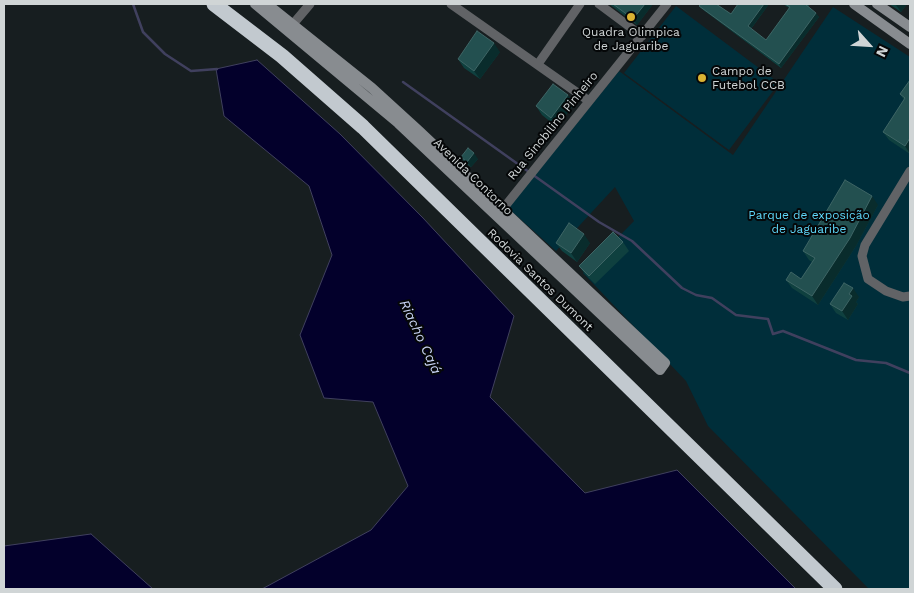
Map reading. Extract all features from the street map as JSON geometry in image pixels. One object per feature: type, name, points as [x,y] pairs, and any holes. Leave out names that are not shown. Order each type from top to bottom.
[{"type":"highway","name":"Rodovia Santos Dumont","points":[[214,4],[282,56],[363,127],[835,589]]},
{"type":"street","points":[[255,4],[290,27],[379,94],[499,213],[583,292],[665,363]]},
{"type":"street","points":[[267,4],[290,27]]},
{"type":"street","points":[[290,27],[310,4]]},
{"type":"street","points":[[451,4],[589,101]]},
{"type":"street","points":[[538,64],[580,4]]},
{"type":"street","points":[[599,4],[642,36]]},
{"type":"street","name":"Rua Sinobilino Pinheiro","points":[[499,213],[667,4]]},
{"type":"street","points":[[854,4],[910,44]]},
{"type":"street","points":[[877,4],[910,27]]},
{"type":"street","points":[[910,171],[865,245],[862,256],[868,278],[886,291],[903,297],[910,296]]},
{"type":"green space","name":"Campo de Futebol CCB","points":[[676,6],[779,83],[729,150],[624,73]]},
{"type":"green space","name":"Parque de exposição de Jaguaribe","points":[[833,7],[910,57],[910,589],[869,589],[708,426],[686,381],[583,273],[634,221],[615,187],[556,251],[508,208],[619,71],[733,155]]},
{"type":"water","points":[[257,60],[340,134],[423,218],[514,316],[490,397],[585,493],[677,470],[796,589],[262,589],[371,530],[408,486],[373,402],[324,398],[300,335],[332,255],[309,186],[224,116],[216,69]]},
{"type":"water","points":[[91,534],[153,589],[4,589],[4,546]]},
{"type":"building","points":[[613,4],[645,4],[633,19]]},
{"type":"building","points":[[701,4],[716,4],[731,14],[738,4],[764,4],[748,26],[766,40],[790,7],[785,4],[805,4],[816,13],[779,64],[699,6]]},
{"type":"building","points":[[477,31],[494,43],[474,71],[458,59]]},
{"type":"building","points":[[910,80],[910,138],[905,146],[883,132],[905,98],[900,94]]},
{"type":"building","points":[[553,84],[568,95],[551,118],[536,106]]},
{"type":"building","points":[[468,148],[474,153],[467,162],[461,157]]},
{"type":"building","points":[[845,180],[872,196],[850,238],[812,296],[786,280],[791,272],[801,279],[815,258],[803,251]]},
{"type":"building","points":[[569,223],[584,234],[571,253],[556,243]]},
{"type":"building","points":[[613,232],[623,242],[589,276],[579,266]]},
{"type":"building","points":[[844,283],[853,288],[849,294],[852,296],[842,311],[830,304]]},
{"type":"waterway","name":"Riacho Cajá","points":[[133,4],[143,32],[165,54],[191,71],[217,69]]},
{"type":"waterway","name":"Riacho Cajá","points":[[403,82],[599,222],[632,241],[682,288],[696,295],[712,298],[736,315],[768,319],[773,334],[783,331],[856,360],[886,363],[910,373]]},
{"type":"place","name":"Quadra Olimpica de Jaguaribe","points":[[631,17]]},
{"type":"place","name":"Campo de Futebol CCB","points":[[702,78]]}]
